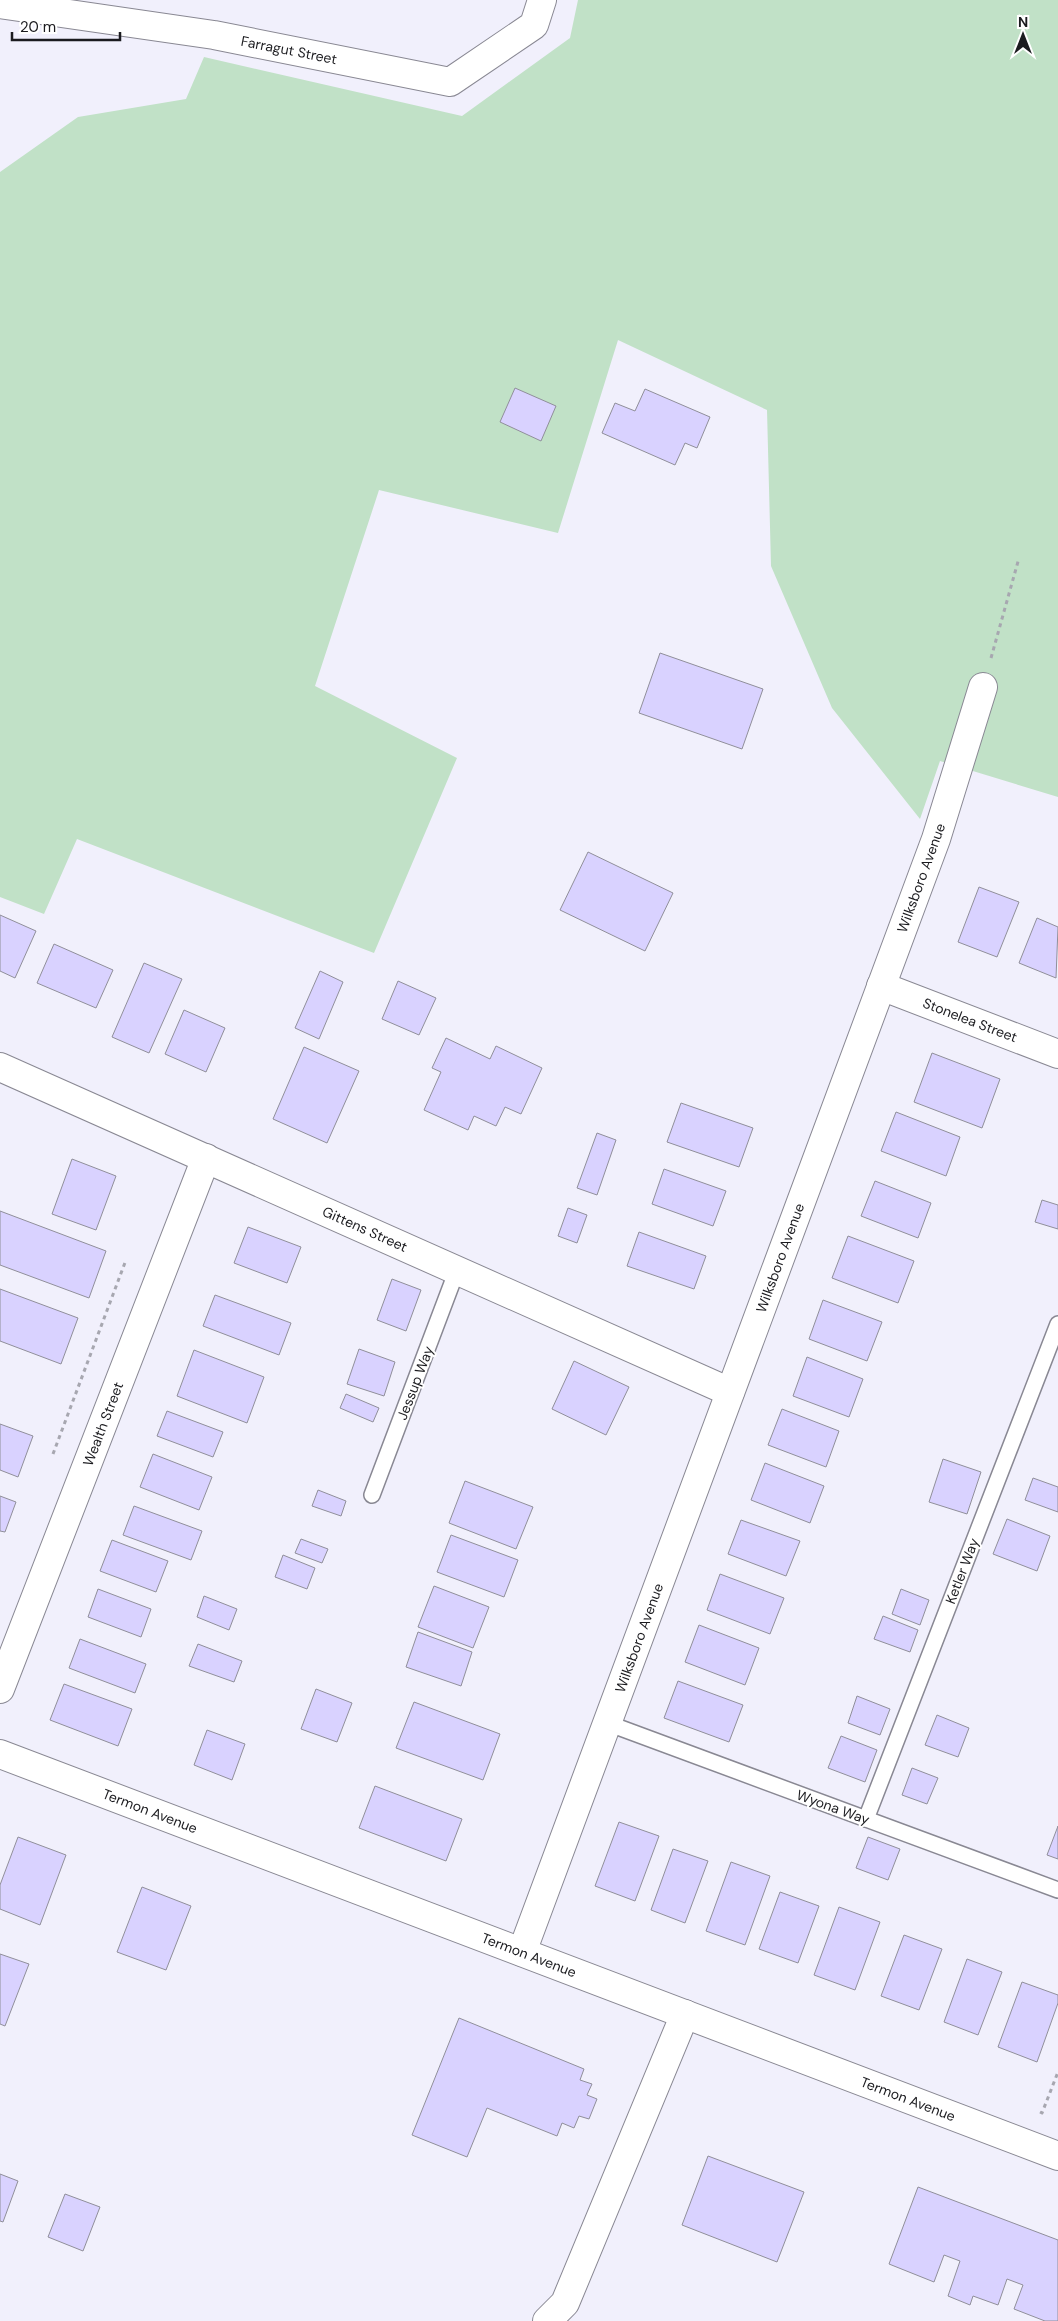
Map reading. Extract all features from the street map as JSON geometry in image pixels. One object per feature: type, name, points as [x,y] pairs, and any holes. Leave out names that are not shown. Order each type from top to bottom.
[{"type":"street","name":"Farragut Street","points":[[0,4],[214,34],[450,82],[534,25],[542,0]]},
{"type":"street","name":"Wilksboro Avenue","points":[[522,1952],[936,839],[983,687]]},
{"type":"street","name":"Stonelea Street","points":[[881,986],[1058,1054]]},
{"type":"street","name":"Gittens Street","points":[[0,1067],[730,1392]]},
{"type":"street","name":"Wealth Street","points":[[0,1689],[206,1158]]},
{"type":"street","name":"Termon Avenue","points":[[0,1754],[1058,2156]]},
{"type":"street","points":[[547,2321],[565,2303],[685,2014]]},
{"type":"lane","name":"Jessup Way","points":[[372,1495],[457,1270]]},
{"type":"lane","name":"Ketler Way","points":[[866,1819],[1058,1324]]},
{"type":"lane","name":"Wyona Way","points":[[607,1723],[1058,1890]]},
{"type":"path","points":[[983,687],[1019,558]]},
{"type":"path","points":[[52,1456],[126,1260]]},
{"type":"path","points":[[1033,2110],[1042,2113],[1058,2072]]},
{"type":"green space","points":[[578,0],[1058,0],[1058,797],[940,761],[920,819],[832,708],[771,566],[767,410],[618,340],[558,533],[379,490],[315,686],[457,758],[374,953],[77,839],[44,914],[0,897],[0,172],[78,117],[186,99],[204,57],[462,116],[570,38]]},
{"type":"building","points":[[515,388],[556,406],[541,441],[500,422]]},
{"type":"building","points":[[645,389],[710,417],[697,448],[685,443],[675,465],[602,433],[615,403],[635,411]]},
{"type":"building","points":[[660,653],[763,689],[742,749],[639,713]]},
{"type":"building","points":[[588,852],[673,893],[645,951],[560,910]]},
{"type":"building","points":[[979,887],[1019,902],[997,957],[958,942]]},
{"type":"building","points":[[0,915],[36,931],[15,978],[0,971]]},
{"type":"building","points":[[1037,918],[1058,927],[1056,978],[1019,963]]},
{"type":"building","points":[[54,944],[113,970],[96,1008],[37,983]]},
{"type":"building","points":[[144,963],[182,979],[149,1053],[112,1037]]},
{"type":"building","points":[[320,971],[343,982],[319,1039],[295,1028]]},
{"type":"building","points":[[398,981],[436,998],[419,1035],[382,1019]]},
{"type":"building","points":[[184,1010],[225,1028],[206,1072],[165,1054]]},
{"type":"building","points":[[446,1038],[490,1059],[496,1046],[542,1068],[521,1114],[505,1107],[496,1126],[474,1116],[468,1130],[424,1110],[441,1072],[432,1068]]},
{"type":"building","points":[[304,1047],[359,1071],[327,1143],[273,1119]]},
{"type":"building","points":[[932,1053],[1000,1079],[982,1128],[914,1102]]},
{"type":"building","points":[[681,1103],[753,1128],[739,1167],[667,1142]]},
{"type":"building","points":[[896,1112],[960,1137],[946,1176],[881,1151]]},
{"type":"building","points":[[597,1133],[616,1140],[597,1195],[577,1188]]},
{"type":"building","points":[[72,1159],[116,1176],[96,1230],[52,1214]]},
{"type":"building","points":[[664,1169],[726,1191],[713,1226],[652,1204]]},
{"type":"building","points":[[875,1181],[931,1203],[918,1238],[861,1216]]},
{"type":"building","points":[[1042,1200],[1058,1205],[1058,1229],[1035,1222]]},
{"type":"building","points":[[568,1208],[587,1215],[577,1243],[558,1236]]},
{"type":"building","points":[[0,1211],[106,1251],[89,1298],[0,1265]]},
{"type":"building","points":[[248,1227],[301,1247],[287,1283],[234,1263]]},
{"type":"building","points":[[639,1232],[706,1256],[694,1289],[627,1266]]},
{"type":"building","points":[[848,1236],[914,1261],[898,1303],[832,1278]]},
{"type":"building","points":[[392,1279],[421,1290],[406,1331],[377,1320]]},
{"type":"building","points":[[0,1289],[78,1318],[61,1364],[0,1341]]},
{"type":"building","points":[[215,1295],[291,1323],[279,1355],[203,1326]]},
{"type":"building","points":[[823,1300],[882,1322],[867,1361],[809,1339]]},
{"type":"building","points":[[359,1349],[395,1362],[384,1396],[347,1384]]},
{"type":"building","points":[[194,1350],[264,1377],[247,1423],[177,1396]]},
{"type":"building","points":[[807,1357],[863,1379],[849,1417],[793,1396]]},
{"type":"building","points":[[574,1361],[629,1387],[606,1435],[552,1409]]},
{"type":"building","points":[[346,1394],[379,1408],[373,1422],[340,1408]]},
{"type":"building","points":[[782,1409],[839,1431],[826,1467],[768,1445]]},
{"type":"building","points":[[167,1411],[223,1432],[213,1457],[157,1436]]},
{"type":"building","points":[[0,1424],[33,1436],[18,1477],[0,1470]]},
{"type":"building","points":[[153,1454],[212,1477],[199,1510],[140,1487]]},
{"type":"building","points":[[943,1459],[981,1472],[967,1514],[929,1502]]},
{"type":"building","points":[[765,1463],[824,1486],[810,1523],[751,1500]]},
{"type":"building","points":[[1033,1478],[1058,1487],[1058,1512],[1025,1500]]},
{"type":"building","points":[[465,1481],[533,1507],[516,1549],[449,1523]]},
{"type":"building","points":[[318,1490],[346,1501],[341,1516],[312,1506]]},
{"type":"building","points":[[0,1496],[16,1502],[5,1532],[0,1531]]},
{"type":"building","points":[[134,1506],[202,1531],[191,1560],[123,1535]]},
{"type":"building","points":[[1007,1519],[1050,1536],[1037,1571],[993,1554]]},
{"type":"building","points":[[741,1520],[800,1541],[786,1576],[728,1554]]},
{"type":"building","points":[[451,1535],[518,1560],[504,1597],[437,1572]]},
{"type":"building","points":[[301,1539],[328,1549],[322,1563],[295,1553]]},
{"type":"building","points":[[112,1540],[168,1561],[156,1592],[100,1571]]},
{"type":"building","points":[[283,1555],[315,1568],[307,1589],[275,1577]]},
{"type":"building","points":[[720,1574],[784,1598],[770,1634],[707,1610]]},
{"type":"building","points":[[434,1586],[489,1607],[473,1648],[418,1627]]},
{"type":"building","points":[[98,1589],[151,1609],[141,1637],[88,1617]]},
{"type":"building","points":[[901,1589],[929,1600],[920,1625],[892,1614]]},
{"type":"building","points":[[204,1596],[237,1609],[229,1630],[197,1617]]},
{"type":"building","points":[[883,1616],[918,1630],[910,1652],[874,1639]]},
{"type":"building","points":[[699,1625],[759,1648],[745,1685],[685,1662]]},
{"type":"building","points":[[418,1632],[472,1652],[461,1686],[406,1667]]},
{"type":"building","points":[[80,1639],[146,1664],[135,1693],[69,1668]]},
{"type":"building","points":[[198,1644],[242,1661],[234,1682],[189,1666]]},
{"type":"building","points":[[678,1681],[743,1705],[729,1742],[664,1718]]},
{"type":"building","points":[[64,1684],[132,1709],[118,1746],[50,1720]]},
{"type":"building","points":[[316,1689],[352,1703],[337,1742],[301,1729]]},
{"type":"building","points":[[857,1696],[890,1709],[880,1735],[848,1723]]},
{"type":"building","points":[[414,1702],[500,1734],[483,1780],[396,1748]]},
{"type":"building","points":[[937,1715],[969,1728],[958,1757],[925,1745]]},
{"type":"building","points":[[207,1730],[245,1744],[232,1780],[194,1765]]},
{"type":"building","points":[[841,1736],[877,1750],[865,1782],[828,1768]]},
{"type":"building","points":[[912,1768],[938,1778],[927,1804],[902,1795]]},
{"type":"building","points":[[375,1786],[462,1819],[446,1861],[359,1828]]},
{"type":"building","points":[[619,1822],[659,1836],[635,1901],[595,1886]]},
{"type":"building","points":[[1058,1826],[1058,1859],[1047,1855]]},
{"type":"building","points":[[18,1837],[66,1855],[40,1925],[0,1909],[0,1885]]},
{"type":"building","points":[[868,1837],[900,1849],[888,1880],[856,1868]]},
{"type":"building","points":[[673,1849],[708,1861],[685,1923],[651,1910]]},
{"type":"building","points":[[731,1862],[770,1876],[745,1945],[706,1931]]},
{"type":"building","points":[[142,1887],[191,1906],[166,1970],[117,1952]]},
{"type":"building","points":[[780,1892],[819,1906],[798,1963],[759,1949]]},
{"type":"building","points":[[839,1907],[880,1922],[855,1990],[814,1975]]},
{"type":"building","points":[[904,1935],[942,1949],[919,2010],[881,1996]]},
{"type":"building","points":[[0,1954],[29,1964],[5,2026],[0,2024]]},
{"type":"building","points":[[967,1959],[1002,1972],[978,2035],[944,2022]]},
{"type":"building","points":[[1022,1982],[1058,1995],[1058,2003],[1037,2062],[998,2047]]},
{"type":"building","points":[[459,2018],[584,2069],[580,2080],[592,2084],[587,2095],[597,2099],[589,2119],[579,2116],[574,2128],[562,2123],[557,2136],[487,2108],[467,2157],[412,2135]]},
{"type":"building","points":[[708,2156],[804,2192],[777,2262],[682,2225]]},
{"type":"building","points":[[0,2174],[18,2181],[3,2222],[0,2221]]},
{"type":"building","points":[[918,2187],[1058,2240],[1058,2321],[1045,2321],[1014,2309],[1023,2285],[1007,2279],[998,2305],[973,2296],[970,2305],[948,2296],[960,2261],[944,2255],[934,2282],[889,2264]]},
{"type":"building","points":[[65,2194],[100,2207],[83,2251],[48,2237]]}]
